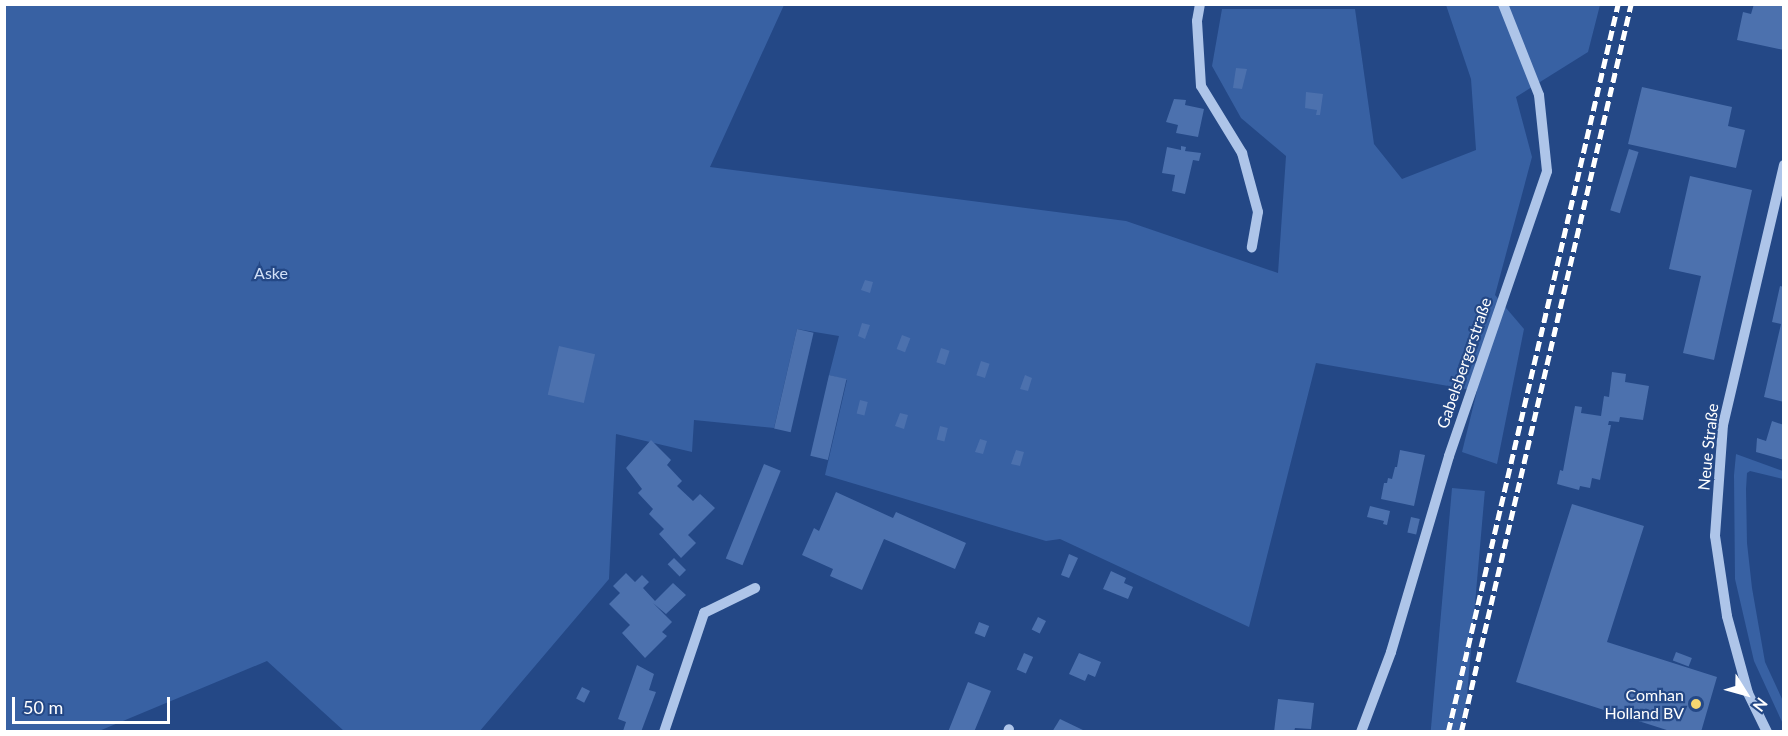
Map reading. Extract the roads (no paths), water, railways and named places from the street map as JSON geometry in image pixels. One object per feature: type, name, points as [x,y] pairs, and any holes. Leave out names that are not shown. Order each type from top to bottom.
[{"type":"street","points":[[1200,4],[1197,21],[1201,86],[1242,153],[1258,212],[1252,247]]},
{"type":"street","name":"Gabelsbergerstraße","points":[[1361,732],[1391,652],[1449,456],[1547,171],[1539,95],[1503,4]]},
{"type":"street","name":"Neue Straße","points":[[1767,732],[1748,693],[1727,616],[1715,536],[1723,425],[1784,165]]},
{"type":"street","points":[[664,732],[704,613],[755,588]]},
{"type":"railway","points":[[1448,732],[1618,4]]},
{"type":"railway","points":[[1461,732],[1631,4]]},
{"type":"place","name":"Comhan Holland BV","points":[[1696,704]]},
{"type":"park label","name":"Aske","points":[[271,273]]}]
